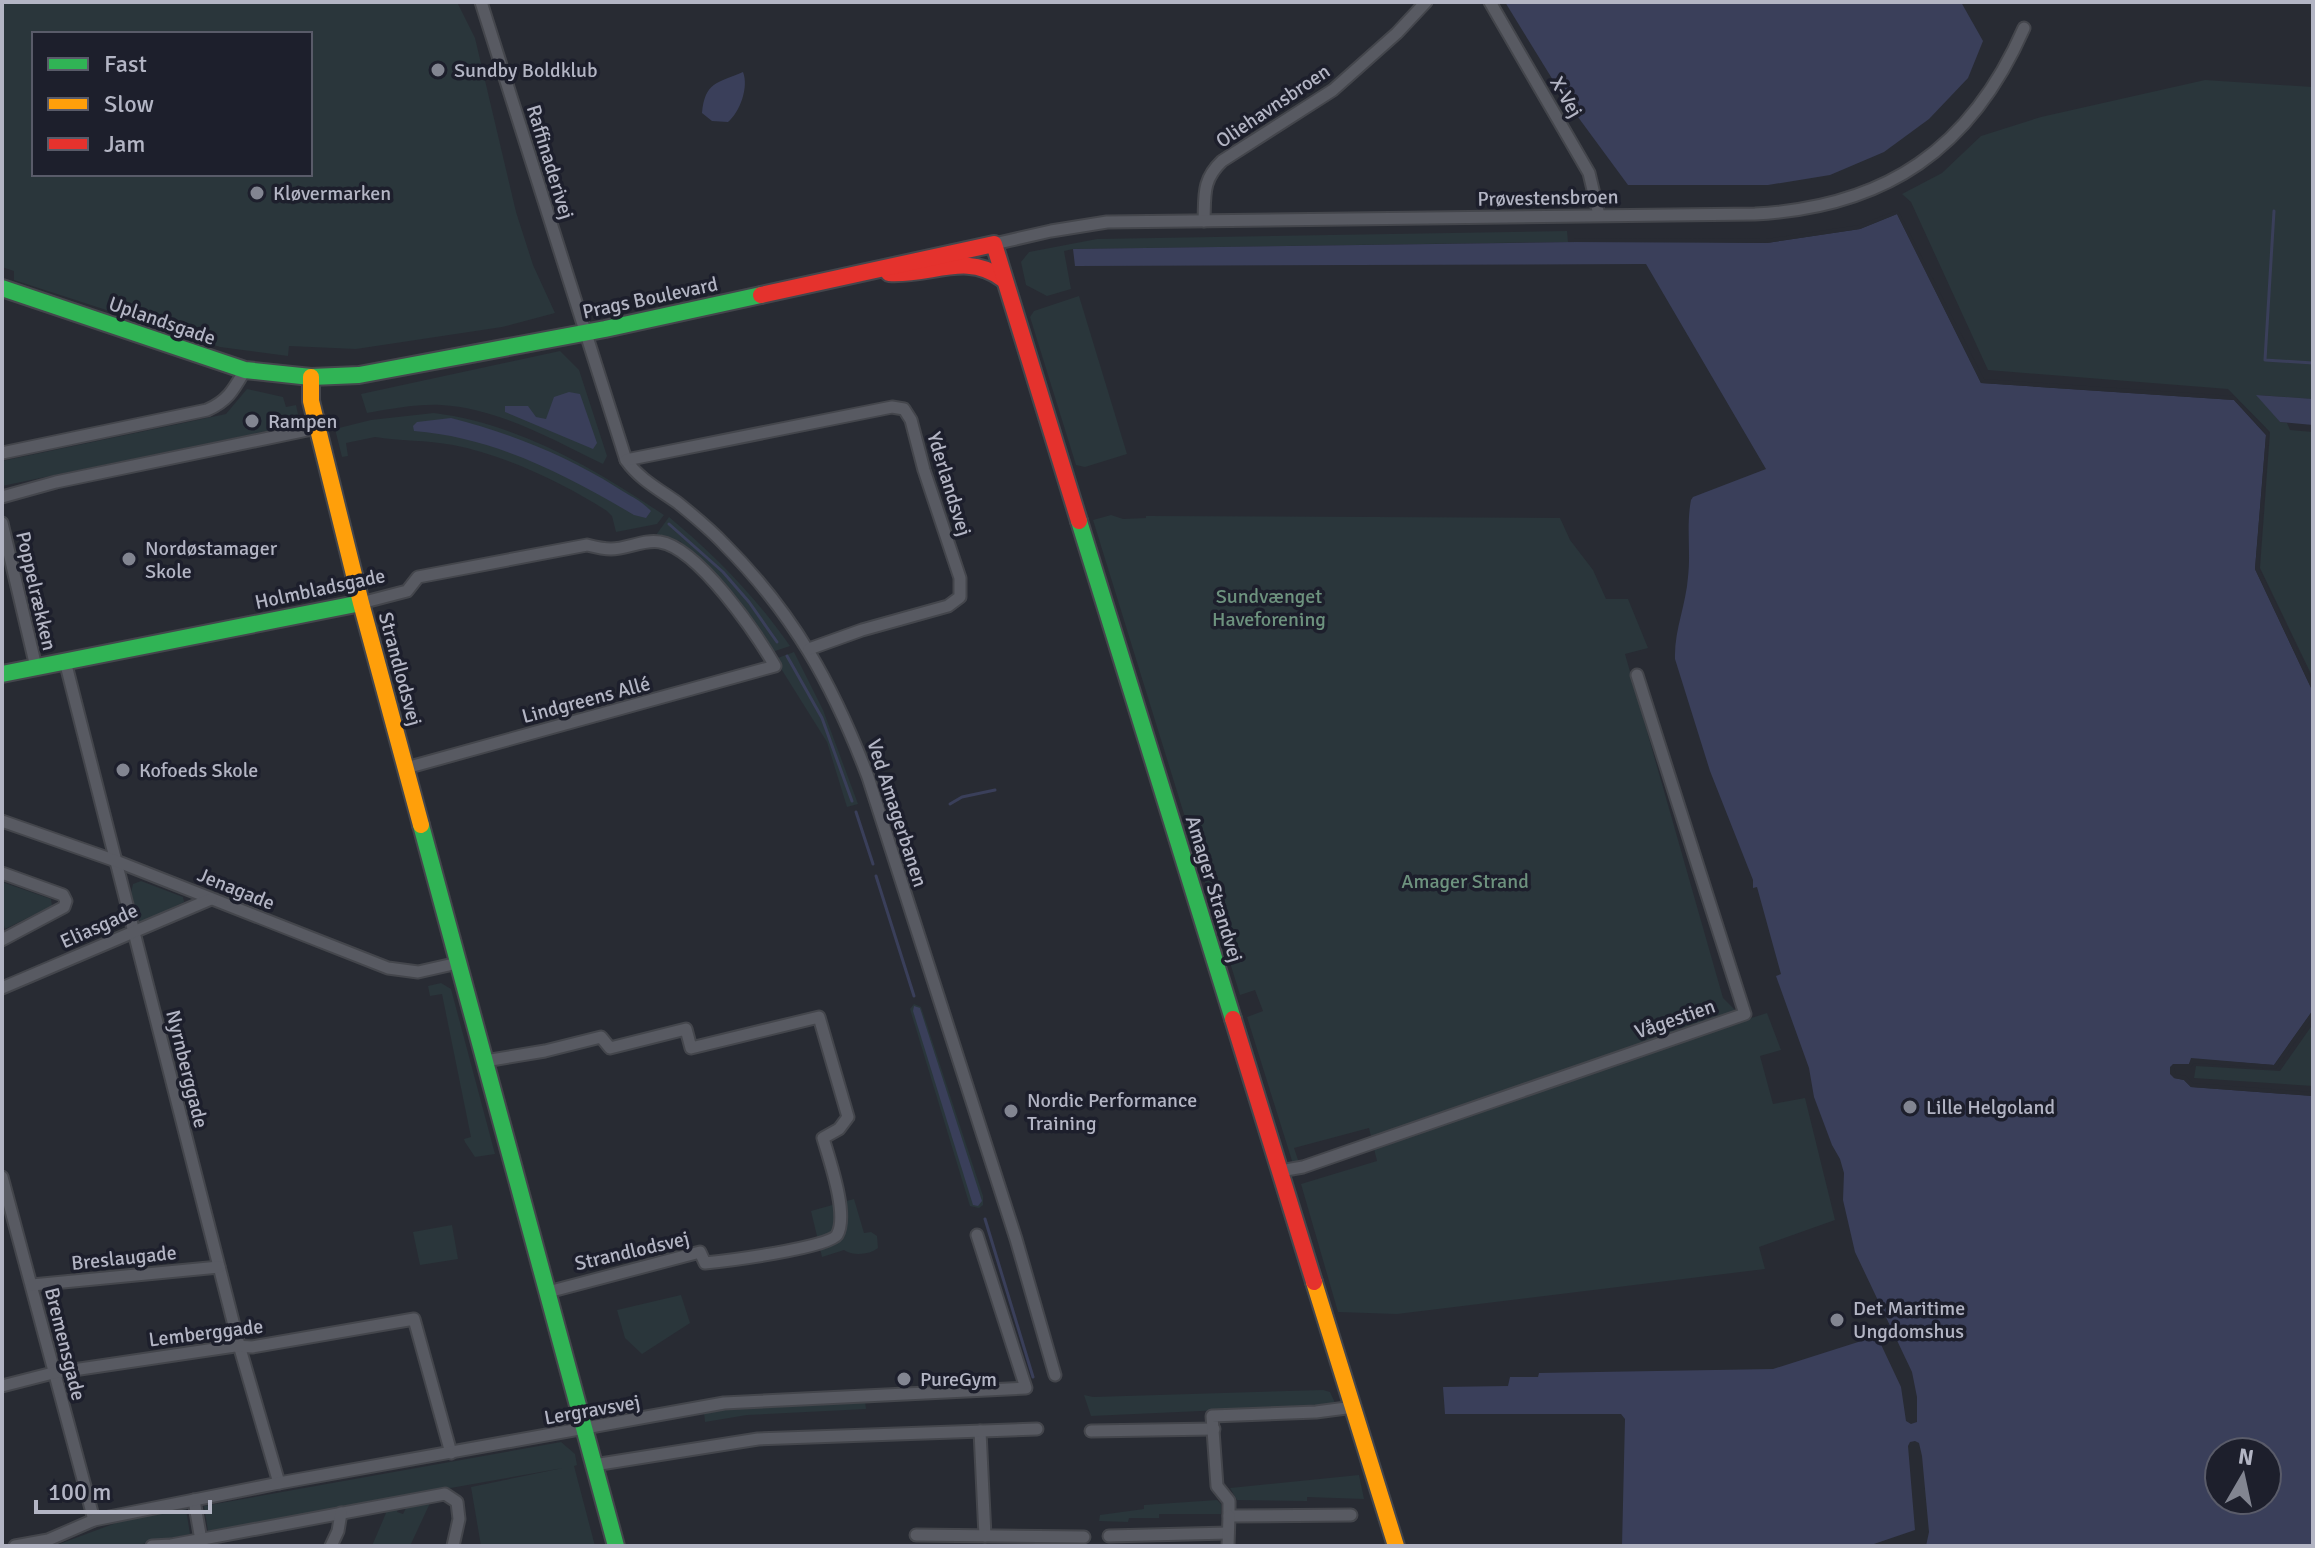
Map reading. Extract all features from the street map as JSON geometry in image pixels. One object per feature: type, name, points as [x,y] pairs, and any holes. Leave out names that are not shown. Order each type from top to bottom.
[{"type":"street","name":"Raffinaderivej","points":[[481,2],[585,333]]},
{"type":"street","name":"Oliehavnsbroen","points":[[1204,221],[1210,172],[1222,161],[1333,90],[1397,33],[1426,2]]},
{"type":"street","name":"X-Vej","points":[[1490,2],[1589,173],[1599,215]]},
{"type":"street","name":"Prøvestensbroen","points":[[994,244],[1107,222],[1794,212],[1833,204],[1870,191],[1915,166],[1965,124],[1990,94],[2024,28]]},
{"type":"street","name":"Prags Boulevard","points":[[311,377],[359,375],[585,333],[994,244]]},
{"type":"street","name":"Amager Strandvej","points":[[994,244],[1396,1546]]},
{"type":"street","points":[[876,270],[902,275],[965,263],[978,264],[988,266],[1005,281]]},
{"type":"street","name":"Uplandsgade","points":[[2,288],[245,370],[311,377]]},
{"type":"street","points":[[585,333],[596,359],[626,460]]},
{"type":"street","points":[[2,453],[207,410],[223,404],[230,397],[245,370]]},
{"type":"street","name":"Strandlodsvej","points":[[311,377],[311,401],[361,603],[616,1546]]},
{"type":"street","name":"Yderlandsvej","points":[[626,460],[892,407],[904,409],[911,420],[960,578],[960,597],[948,606],[862,630],[809,649]]},
{"type":"street","points":[[2,497],[56,482],[317,428]]},
{"type":"street","name":"Ved Amagerbanen","points":[[626,460],[636,473],[702,523],[777,604],[809,649],[847,721],[868,777],[1013,1230],[1055,1375]]},
{"type":"street","name":"Poppelrækken","points":[[2,523],[36,667]]},
{"type":"street","name":"Holmbladsgade","points":[[2,674],[361,603],[407,591],[418,577],[587,545],[612,549],[659,542],[676,548],[710,578],[753,629],[775,666]]},
{"type":"street","name":"Nyrnberggade","points":[[65,661],[239,1345],[279,1483]]},
{"type":"street","name":"Lindgreens Allé","points":[[406,768],[775,666]]},
{"type":"street","name":"Vågestien","points":[[1280,1171],[1303,1167],[1745,1014],[1637,675]]},
{"type":"street","name":"Jenagade","points":[[2,821],[116,861],[388,968],[418,972],[458,963]]},
{"type":"street","points":[[2,873],[63,895],[66,901],[64,907],[2,940]]},
{"type":"street","name":"Eliasgade","points":[[2,988],[211,899]]},
{"type":"street","name":"Strandlodsvej","points":[[485,1061],[601,1037],[610,1048],[686,1029],[691,1048],[819,1017],[848,1117],[839,1129],[823,1138],[840,1206],[839,1231],[831,1241],[767,1256],[705,1263],[700,1252],[548,1292]]},
{"type":"street","name":"Bremensgade","points":[[2,1177],[94,1520]]},
{"type":"street","name":"Lergravsvej","points":[[15,1546],[48,1540],[94,1520],[279,1483],[724,1403],[1026,1388],[977,1235]]},
{"type":"street","name":"Breslaugade","points":[[32,1285],[219,1267]]},
{"type":"street","name":"Lemberggade","points":[[2,1386],[53,1373],[239,1345],[252,1347],[414,1319],[451,1453]]},
{"type":"street","points":[[1109,1536],[1228,1540],[1229,1501],[1217,1486],[1212,1416],[1316,1412],[1354,1407]]},
{"type":"street","points":[[594,1465],[729,1441],[1037,1429]]},
{"type":"street","points":[[1091,1431],[1214,1429]]},
{"type":"street","points":[[980,1431],[985,1536]]},
{"type":"street","points":[[152,1546],[201,1542],[445,1494],[457,1502],[459,1511],[453,1546]]},
{"type":"street","points":[[194,1500],[201,1542]]},
{"type":"street","points":[[331,1546],[341,1513]]},
{"type":"street","points":[[1229,1516],[1351,1515]]},
{"type":"street","points":[[916,1535],[1084,1537]]},
{"type":"green space","name":"Kløvermarken","points":[[2,2],[457,2],[475,38],[516,212],[533,265],[555,313],[502,327],[356,349],[289,346],[288,356],[220,347],[14,280],[14,271],[2,267]]},
{"type":"green space","points":[[2205,80],[2313,87],[2313,399],[2258,395],[2280,422],[2287,423],[2290,430],[2313,432],[2313,678],[2260,568],[2270,432],[2228,389],[1988,370],[1911,202],[1902,194],[1942,173],[1981,136],[2041,117]]},
{"type":"green space","points":[[1567,231],[1568,242],[1073,249],[1064,251],[1071,289],[1047,296],[1026,285],[1021,262],[1029,252],[1097,239]]},
{"type":"green space","points":[[1079,296],[1127,454],[1085,467],[1076,465],[1030,317],[1034,311]]},
{"type":"green space","points":[[560,351],[579,370],[607,456],[603,464],[525,427],[483,412],[432,405],[367,413],[361,394]]},
{"type":"green space","points":[[247,389],[283,397],[286,407],[296,405],[300,424],[2,486],[2,461],[226,414]]},
{"type":"green space","points":[[434,413],[496,427],[555,450],[664,515],[657,524],[616,532],[612,516],[607,511],[572,490],[513,463],[453,445],[375,437],[346,443],[348,456],[342,457],[335,429],[371,420]]},
{"type":"green space","points":[[1111,515],[1123,519],[1146,516],[1560,518],[1570,540],[1593,570],[1606,599],[1628,599],[1648,648],[1625,654],[1723,998],[1745,1020],[1767,1013],[1781,1050],[1760,1056],[1773,1104],[1805,1098],[1835,1220],[1759,1247],[1765,1269],[1397,1314],[1338,1312],[1301,1184],[1377,1161],[1369,1128],[1294,1148],[1299,1163],[1293,1164],[1247,1017],[1263,1011],[1255,990],[1240,995],[1093,520]]},
{"type":"green space","points":[[669,517],[734,577],[790,646],[772,652],[728,591],[680,541],[656,535]]},
{"type":"green space","points":[[794,652],[823,710],[858,804],[847,807],[827,742],[775,659]]},
{"type":"green space","points":[[141,881],[183,897],[184,902],[140,923],[131,893],[133,884]]},
{"type":"green space","points":[[2,882],[51,899],[52,906],[5,929]]},
{"type":"green space","points":[[441,983],[451,989],[495,1154],[475,1157],[464,1139],[471,1137],[442,994],[430,996],[428,986]]},
{"type":"green space","points":[[914,1004],[921,1007],[983,1196],[983,1205],[979,1208],[970,1206],[910,1009]]},
{"type":"green space","points":[[2313,1024],[2313,1086],[2194,1078],[2196,1066],[2280,1071]]},
{"type":"green space","points":[[854,1199],[864,1233],[871,1232],[877,1236],[878,1248],[861,1254],[844,1250],[822,1257],[811,1211]]},
{"type":"green space","points":[[452,1225],[458,1259],[420,1265],[413,1232]]},
{"type":"green space","points":[[681,1295],[690,1323],[642,1354],[625,1338],[617,1310]]},
{"type":"green space","points":[[1330,1392],[1336,1405],[1091,1416],[1084,1395],[1093,1397]]},
{"type":"green space","points":[[865,1401],[866,1409],[747,1415],[705,1422],[704,1412],[767,1402]]},
{"type":"green space","points":[[561,1442],[575,1454],[577,1465],[574,1466],[595,1546],[481,1546],[471,1487],[563,1468],[208,1531],[204,1506]]},
{"type":"green space","points":[[1359,1475],[1364,1499],[1307,1497],[1307,1501],[1237,1500],[1230,1488]]},
{"type":"green space","points":[[1217,1500],[1221,1504],[1221,1514],[1159,1514],[1159,1518],[1129,1518],[1128,1522],[1099,1521],[1100,1515],[1144,1509],[1144,1505]]},
{"type":"green space","points":[[430,1503],[410,1546],[372,1546],[386,1513],[380,1510],[399,1507],[397,1512],[403,1514],[407,1506]]},
{"type":"green space","points":[[186,1509],[190,1534],[133,1546],[54,1546],[124,1520]]},
{"type":"water","points":[[1505,2],[1961,2],[1983,41],[1968,78],[1929,119],[1884,152],[1830,175],[1768,185],[1628,185],[1564,98]]},
{"type":"water","points":[[743,72],[745,85],[742,99],[728,122],[712,121],[702,113],[709,89]]},
{"type":"water","points":[[1897,214],[1981,383],[2234,400],[2266,435],[2255,569],[2313,692],[2313,1010],[2274,1065],[2192,1059],[2189,1064],[2173,1064],[2174,1078],[2184,1080],[2191,1087],[2313,1096],[2313,1546],[1926,1546],[1929,1532],[1922,1456],[1919,1443],[1915,1441],[1908,1446],[1915,1530],[1868,1546],[1622,1546],[1625,1419],[1621,1414],[1445,1414],[1443,1387],[1508,1386],[1510,1377],[1538,1377],[1539,1373],[1773,1369],[1877,1336],[1901,1387],[1906,1421],[1911,1424],[1917,1422],[1917,1397],[1912,1372],[1855,1252],[1843,1200],[1844,1173],[1840,1159],[1814,1097],[1809,1068],[1776,976],[1781,974],[1757,887],[1753,888],[1753,880],[1710,771],[1675,659],[1688,577],[1691,500],[1766,469],[1646,264],[1075,266],[1073,249],[1646,241],[1767,243],[1860,229]]},
{"type":"water","points":[[569,392],[580,394],[597,443],[593,449],[505,412],[505,406],[528,406],[536,417],[546,419],[554,397]]},
{"type":"water","points":[[2256,395],[2313,399],[2313,425],[2280,422]]},
{"type":"water","points":[[451,418],[557,455],[597,475],[651,511],[646,518],[634,515],[556,472],[501,450],[473,441],[414,431],[413,426],[417,422]]},
{"type":"water","points":[[914,1006],[920,1008],[982,1201],[978,1206],[973,1205]]},
{"type":"pier","points":[[1898,210],[1984,379],[2234,396],[2269,432],[2259,568],[2313,682],[2313,692],[2255,569],[2266,435],[2234,400],[1981,383],[1897,214],[1860,229],[1767,243],[1568,242],[1568,238],[1766,239],[1859,225]]},
{"type":"pier","points":[[2313,1010],[2313,1017],[2276,1069],[2194,1063],[2190,1068],[2174,1068],[2176,1074],[2186,1076],[2193,1083],[2313,1092],[2313,1096],[2191,1087],[2170,1074],[2173,1064],[2189,1064],[2191,1058],[2274,1065]]},
{"type":"waterway","points":[[2274,211],[2265,360],[2313,363]]},
{"type":"waterway","points":[[669,524],[723,572],[777,642]]},
{"type":"waterway","points":[[787,656],[822,718],[852,801]]},
{"type":"waterway","points":[[950,804],[962,797],[995,790]]},
{"type":"waterway","points":[[856,812],[873,864]]},
{"type":"waterway","points":[[876,876],[914,996]]},
{"type":"waterway","points":[[985,1219],[1033,1377]]},
{"type":"traffic: fast","points":[[2,288],[245,370],[311,377],[359,375],[605,329],[761,295]]},
{"type":"traffic: fast","points":[[1079,521],[1233,1019]]},
{"type":"traffic: fast","points":[[2,674],[361,603]]},
{"type":"traffic: fast","points":[[421,825],[616,1546]]},
{"type":"traffic: slow","points":[[311,377],[311,401],[421,825]]},
{"type":"traffic: slow","points":[[1314,1282],[1396,1546]]},
{"type":"traffic: jam","points":[[761,295],[994,244],[1079,521]]},
{"type":"traffic: jam","points":[[889,273],[962,266],[989,271],[1003,279]]},
{"type":"traffic: jam","points":[[1233,1019],[1314,1282]]},
{"type":"place","name":"Sundby Boldklub","points":[[438,70]]},
{"type":"place","name":"Kløvermarken","points":[[257,193]]},
{"type":"place","name":"Rampen","points":[[252,421]]},
{"type":"place","name":"Nordøstamager Skole","points":[[129,559]]},
{"type":"place","name":"Kofoeds Skole","points":[[123,770]]},
{"type":"place","name":"Lille Helgoland","points":[[1910,1107]]},
{"type":"place","name":"Nordic Performance Training","points":[[1011,1111]]},
{"type":"place","name":"Det Maritime Ungdomshus","points":[[1837,1320]]},
{"type":"place","name":"PureGym","points":[[904,1379]]},
{"type":"park label","name":"Sundvænget Haveforening","points":[[1269,608]]},
{"type":"park label","name":"Amager Strand","points":[[1465,881]]}]
